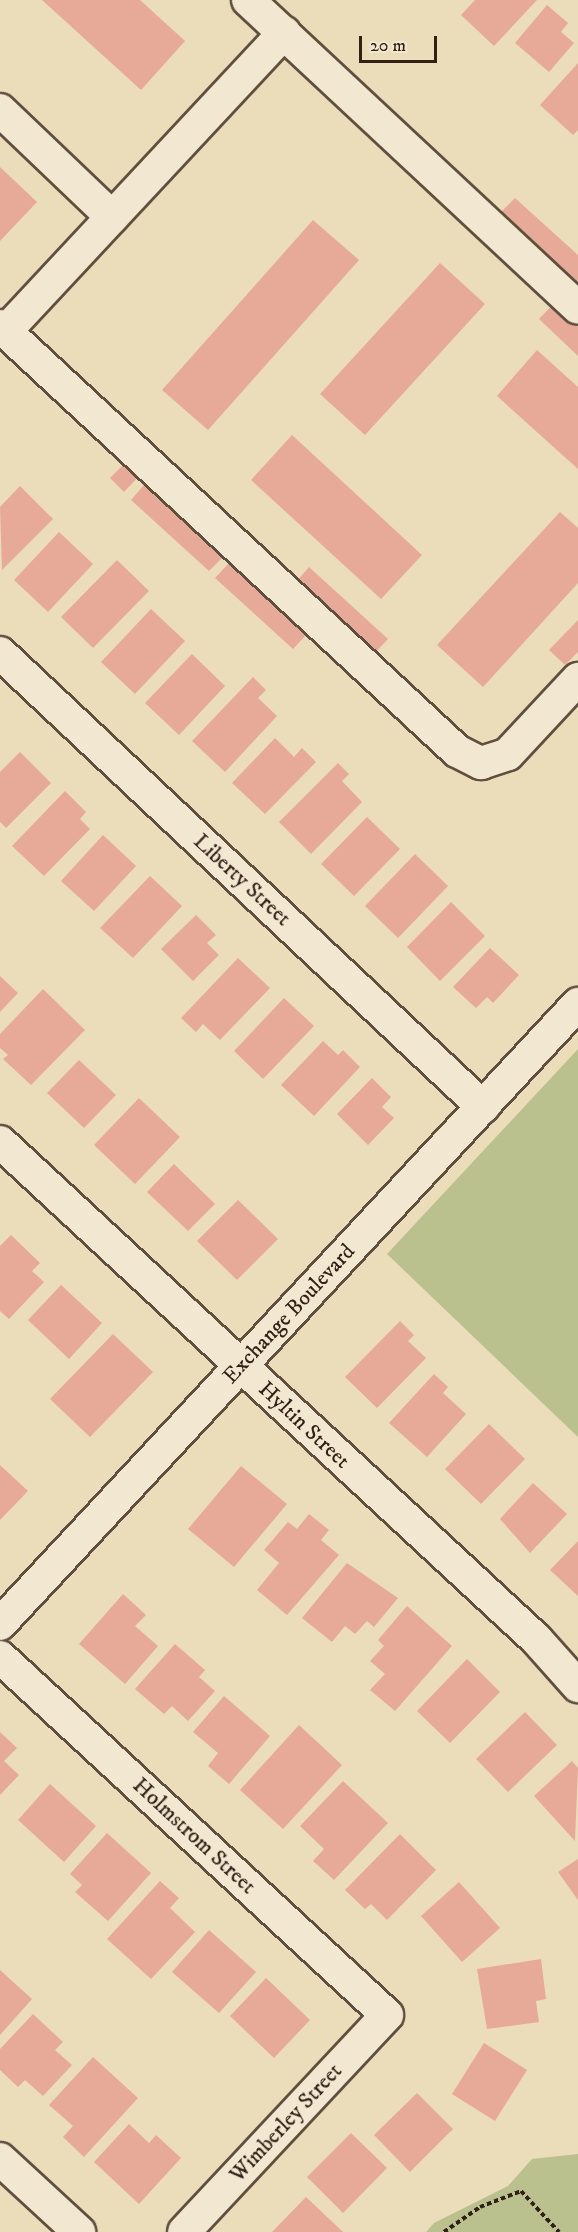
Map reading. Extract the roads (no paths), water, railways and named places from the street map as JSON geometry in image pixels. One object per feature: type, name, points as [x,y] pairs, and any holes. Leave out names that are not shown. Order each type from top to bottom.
[{"type":"street","points":[[248,0],[578,308]]},
{"type":"street","points":[[284,33],[112,217],[3,328],[457,751],[481,763],[508,754],[578,679]]},
{"type":"street","points":[[0,110],[112,217]]},
{"type":"street","name":"Liberty Street","points":[[0,653],[483,1107]]},
{"type":"street","name":"Exchange Boulevard","points":[[0,1624],[578,1004]]},
{"type":"street","name":"Hyltin Street","points":[[0,1142],[537,1640],[578,1686]]},
{"type":"street","name":"Holmstrom Street","points":[[0,1657],[387,2015]]},
{"type":"street","name":"Wimberley Street","points":[[184,2232],[387,2015]]},
{"type":"street","points":[[0,2159],[79,2232]]}]
